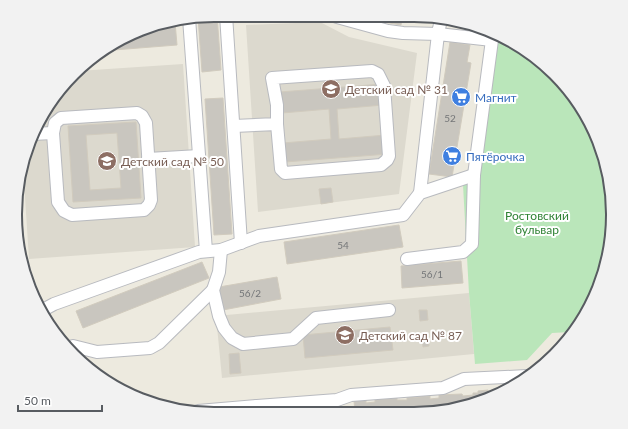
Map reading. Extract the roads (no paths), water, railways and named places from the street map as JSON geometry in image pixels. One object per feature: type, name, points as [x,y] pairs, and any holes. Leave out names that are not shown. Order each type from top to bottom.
[{"type":"lane","points":[[227,22],[241,243]]},
{"type":"lane","points":[[356,22],[396,32],[484,36]]},
{"type":"lane","points":[[189,24],[206,251]]},
{"type":"lane","points":[[46,308],[54,304],[199,252],[221,250],[259,236],[403,215],[420,193],[440,24]]},
{"type":"lane","points":[[407,259],[463,252],[472,244],[474,175],[492,39]]},
{"type":"lane","points":[[372,71],[378,74],[384,86],[389,156],[387,160],[381,164],[285,173],[281,169],[277,124],[277,104],[272,78],[372,71]]},
{"type":"lane","points":[[137,113],[142,116],[146,123],[151,200],[149,205],[144,210],[72,215],[64,211],[58,202],[53,133],[55,123],[61,118],[137,113]]},
{"type":"lane","points":[[234,126],[277,124]]},
{"type":"lane","points":[[40,134],[53,133]]},
{"type":"lane","points":[[148,159],[199,156]]},
{"type":"lane","points":[[420,193],[474,175]]},
{"type":"lane","points":[[74,346],[97,352],[150,348],[159,343],[213,290],[220,272],[221,250]]},
{"type":"lane","points":[[213,290],[219,316],[224,328],[232,338],[243,344],[293,339],[316,318],[390,310]]},
{"type":"lane","points":[[281,407],[337,400],[351,395],[443,388],[464,379],[516,377]]},
{"type":"place","name":"Детский сад № 31","points":[[331,89]]},
{"type":"place","name":"Магнит","points":[[461,97]]},
{"type":"place","name":"Пятёрочка","points":[[452,156]]},
{"type":"place","name":"Детский сад № 50","points":[[107,161]]},
{"type":"place","name":"Детский сад № 87","points":[[345,335]]},
{"type":"park label","name":"Ростовский бульвар","points":[[537,222]]}]
